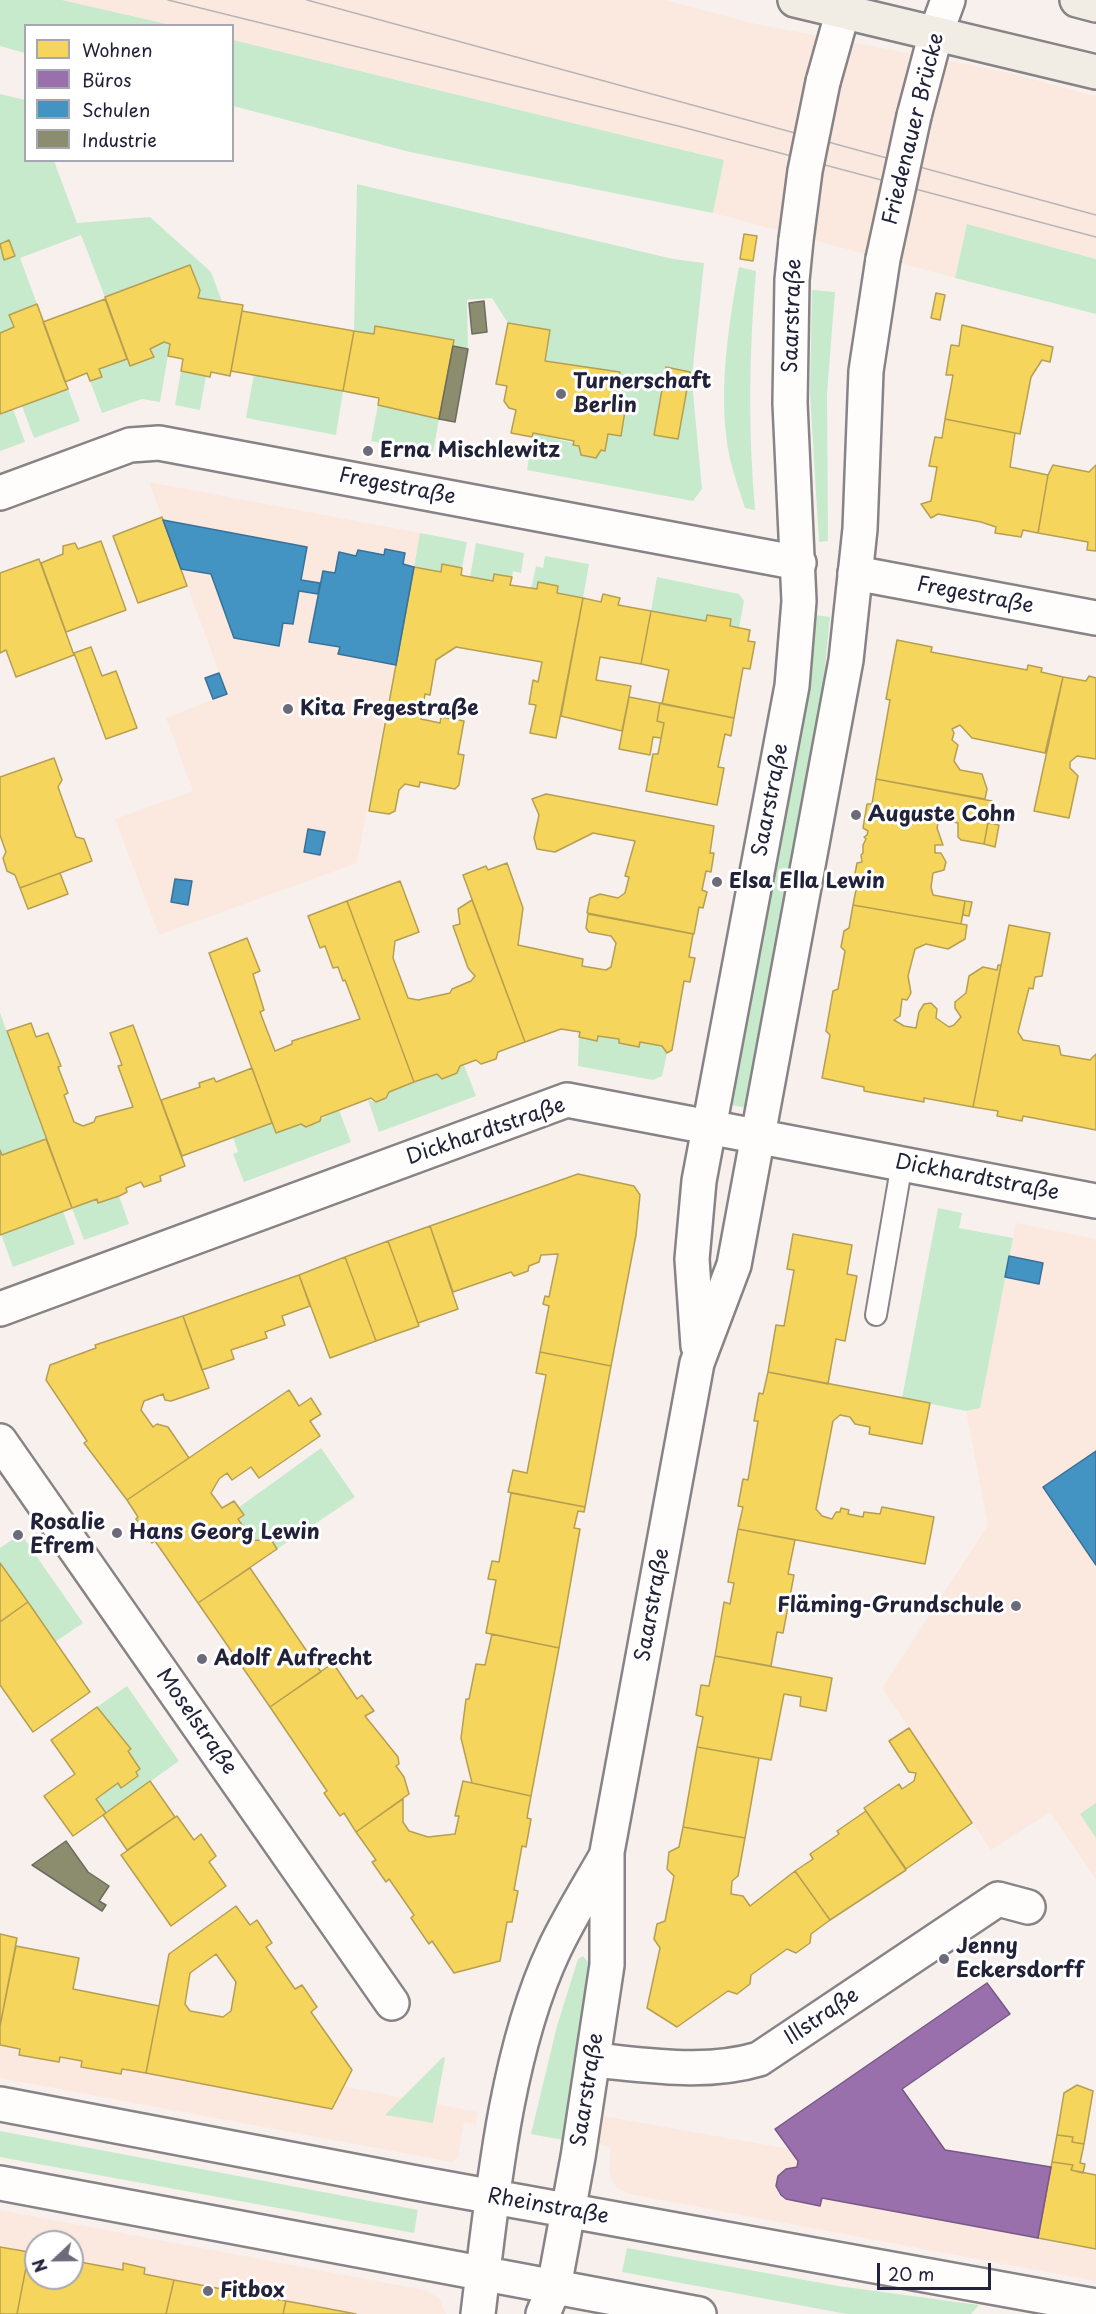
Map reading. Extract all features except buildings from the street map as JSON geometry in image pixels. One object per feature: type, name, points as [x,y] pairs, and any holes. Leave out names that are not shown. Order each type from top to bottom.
[{"type":"highway","points":[[795,0],[844,5],[936,33],[1096,72]]},
{"type":"highway","points":[[1077,0],[1096,5]]},
{"type":"street","name":"Friedenauer Brücke","points":[[883,259],[914,116],[936,33],[948,0]]},
{"type":"street","name":"Saarstraße","points":[[699,1354],[692,1259],[699,1181],[792,686],[798,621],[799,563],[790,403],[792,280],[796,240],[816,115],[844,5]]},
{"type":"street","name":"Saarstraße","points":[[548,2300],[568,2211],[607,1965],[606,1856],[699,1354],[734,1265],[846,660],[860,529],[866,371],[883,259]]},
{"type":"street","name":"Fregestraße","points":[[0,493],[130,445],[159,443],[799,563]]},
{"type":"street","name":"Fregestraße","points":[[855,573],[1096,618]]},
{"type":"street","name":"Dickhardtstraße","points":[[0,1310],[567,1100],[1096,1201]]},
{"type":"street","name":"Moselstraße","points":[[0,1441],[392,2003]]},
{"type":"street","name":"Saarstraße","points":[[478,2314],[505,2119],[528,2022],[554,1950],[606,1856]]},
{"type":"street","name":"Illstraße","points":[[593,2060],[707,2068],[733,2067],[759,2059],[998,1899],[1028,1907]]},
{"type":"street","name":"Rheinstraße","points":[[0,2104],[494,2198],[1096,2306]]},
{"type":"street","points":[[0,2183],[483,2273],[548,2300],[699,2314]]},
{"type":"lane","points":[[876,1315],[902,1163]]},
{"type":"shaded area","points":[[62,0],[665,0],[756,24],[1006,72],[1096,96],[1096,259],[967,224],[955,278],[713,213],[724,160],[234,40],[234,24],[167,24]]},
{"type":"shaded area","name":"Kita Fregestraße","points":[[149,482],[420,533],[357,863],[159,935],[115,819],[193,791],[166,718],[227,694]]},
{"type":"shaded area","name":"Fläming-Grundschule","points":[[1016,1223],[1096,1239],[1096,1880],[1050,1812],[991,1850],[882,1688],[988,1525],[966,1411],[980,1408],[1005,1277],[1039,1283],[1043,1263],[1009,1256]]},
{"type":"shaded area","points":[[0,2021],[478,2112],[476,2124],[464,2122],[458,2158],[452,2162],[0,2078]]},
{"type":"shaded area","points":[[603,2116],[1096,2203],[1096,2281],[629,2194],[617,2188],[611,2179],[609,2169],[611,2148],[599,2145]]},
{"type":"shaded area","points":[[0,2210],[424,2290],[439,2298],[446,2314],[86,2314],[0,2296]]},
{"type":"green space","points":[[0,0],[62,0],[167,24],[24,24],[24,53],[0,46]]},
{"type":"green space","points":[[234,40],[724,160],[713,213],[410,152],[234,106]]},
{"type":"green space","points":[[0,94],[24,100],[24,162],[54,162],[77,223],[150,217],[211,272],[223,304],[198,298],[200,290],[190,265],[105,297],[81,235],[20,258],[37,304],[14,327],[0,333]]},
{"type":"green space","points":[[357,184],[673,259],[704,263],[693,366],[693,393],[702,489],[693,501],[527,470],[533,433],[605,451],[608,434],[621,436],[625,411],[613,408],[620,372],[545,361],[549,331],[508,323],[492,298],[467,300],[468,349],[453,346],[453,340],[375,326],[374,334],[354,331]]},
{"type":"green space","points":[[967,224],[1096,259],[1096,314],[955,278]]},
{"type":"green space","points":[[739,267],[756,271],[750,390],[755,510],[745,508],[735,478],[726,435],[724,411],[728,338]]},
{"type":"green space","points":[[812,290],[835,292],[827,393],[828,541],[819,542],[810,393]]},
{"type":"green space","points":[[164,342],[170,344],[160,402],[142,399],[102,413],[90,381],[102,377],[99,369],[127,359],[131,366],[153,357],[150,349]]},
{"type":"green space","points":[[181,371],[206,376],[200,410],[175,405]]},
{"type":"green space","points":[[254,374],[343,391],[336,435],[246,418]]},
{"type":"green space","points":[[68,389],[80,421],[34,438],[22,406]]},
{"type":"green space","points":[[378,405],[439,419],[433,452],[371,441]]},
{"type":"green space","points":[[13,409],[25,442],[0,451],[0,414]]},
{"type":"green space","points":[[420,533],[467,542],[462,568],[442,564],[441,572],[414,567]]},
{"type":"green space","points":[[476,543],[524,553],[521,573],[513,571],[512,577],[495,574],[493,581],[470,577]]},
{"type":"green space","points":[[545,556],[589,564],[583,598],[531,589],[536,566],[543,568]]},
{"type":"green space","points":[[657,577],[739,594],[744,601],[739,628],[730,626],[730,619],[708,615],[706,621],[651,611]]},
{"type":"green space","points":[[815,615],[830,617],[824,678],[746,1108],[732,1105],[801,737],[810,676]]},
{"type":"green space","points":[[0,1013],[46,1139],[2,1155],[0,1150]]},
{"type":"green space","points":[[598,1036],[619,1039],[619,1043],[639,1047],[640,1042],[662,1046],[667,1053],[662,1076],[653,1080],[578,1066],[579,1037],[597,1041]]},
{"type":"green space","points":[[464,1065],[476,1096],[379,1132],[368,1100],[376,1102],[386,1098],[389,1092],[437,1074],[443,1079],[457,1073],[460,1066]]},
{"type":"green space","points":[[339,1110],[351,1142],[244,1182],[233,1154],[238,1152],[233,1137],[272,1123],[276,1133],[301,1124],[306,1127]]},
{"type":"green space","points":[[119,1196],[129,1224],[84,1240],[72,1208],[97,1199],[99,1203]]},
{"type":"green space","points":[[938,1208],[962,1213],[959,1228],[1013,1238],[980,1408],[966,1411],[902,1398]]},
{"type":"green space","points":[[63,1211],[75,1244],[13,1267],[1,1234]]},
{"type":"green space","points":[[321,1448],[355,1497],[277,1549],[272,1541],[252,1540],[238,1519],[244,1515],[238,1508]]},
{"type":"green space","points":[[21,1534],[83,1623],[55,1642],[0,1563],[0,1548]]},
{"type":"green space","points":[[127,1686],[179,1761],[106,1813],[96,1799],[118,1783],[122,1788],[138,1776],[136,1772],[140,1768],[128,1751],[131,1748],[97,1707]]},
{"type":"green space","points":[[1096,1803],[1096,1838],[1080,1814]]},
{"type":"green space","points":[[583,1956],[589,1963],[563,2140],[531,2134],[557,2026],[578,1959]]},
{"type":"green space","points":[[443,2057],[445,2058],[433,2123],[385,2115]]},
{"type":"green space","points":[[0,2131],[418,2210],[414,2233],[0,2157]]},
{"type":"green space","points":[[627,2248],[838,2286],[979,2305],[971,2314],[847,2314],[622,2272]]},
{"type":"tram line","points":[[168,0],[682,127],[1096,237]]},
{"type":"tram line","points":[[307,0],[1096,215]]},
{"type":"place","name":"Turnerschaft Berlin","points":[[561,394]]},
{"type":"place","name":"Erna Mischlewitz","points":[[368,451]]},
{"type":"place","name":"Kita Fregestraße","points":[[288,709]]},
{"type":"place","name":"Auguste Cohn","points":[[856,815]]},
{"type":"place","name":"Elsa Ella Lewin","points":[[717,882]]},
{"type":"place","name":"Hans Georg Lewin","points":[[117,1533]]},
{"type":"place","name":"Rosalie Efrem","points":[[18,1535]]},
{"type":"place","name":"Fläming-Grundschule","points":[[1016,1606]]},
{"type":"place","name":"Adolf Aufrecht","points":[[202,1659]]},
{"type":"place","name":"Jenny Eckersdorff","points":[[944,1959]]},
{"type":"place","name":"Fitbox","points":[[208,2291]]}]
